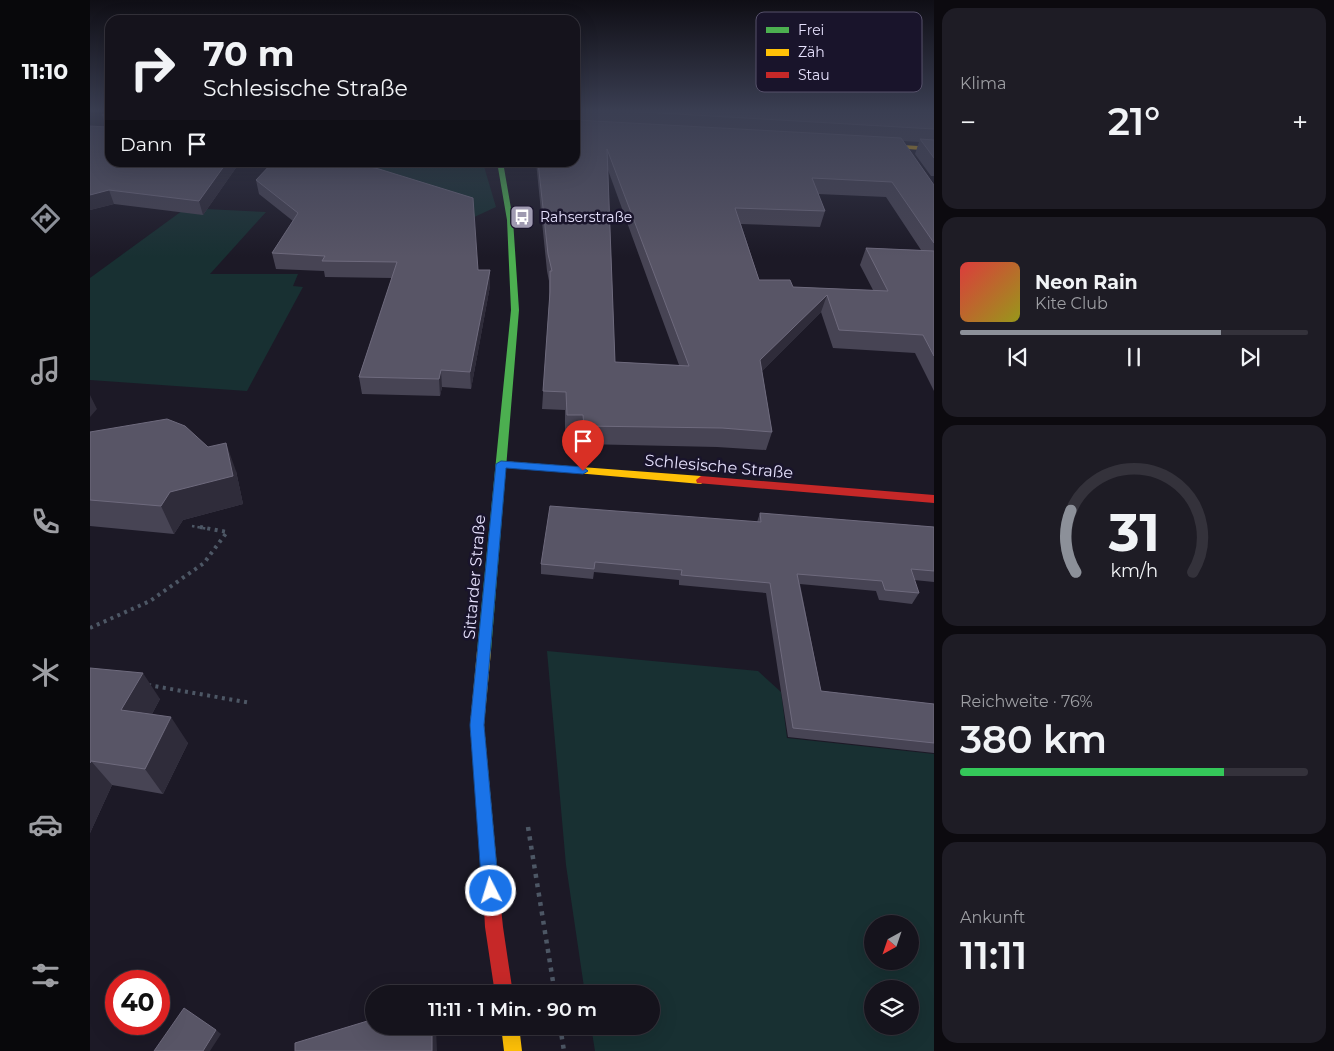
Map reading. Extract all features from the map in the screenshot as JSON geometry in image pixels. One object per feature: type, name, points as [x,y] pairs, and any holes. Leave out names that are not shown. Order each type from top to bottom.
[{"type":"street","name":"Sittarder Straße","points":[[501,167],[510,220],[514,303],[477,725],[494,927],[503,985]]},
{"type":"street","name":"Schlesische Straße","points":[[501,464],[934,499]]},
{"type":"street","points":[[511,1035],[513,1051]]},
{"type":"path","points":[[90,628],[150,601],[196,569],[204,563],[227,532],[192,526]]},
{"type":"path","points":[[147,684],[251,703]]},
{"type":"path","points":[[561,1035],[564,1051]]},
{"type":"green space","points":[[357,167],[484,167],[496,207],[470,219]]},
{"type":"green space","points":[[186,208],[266,212],[210,274],[298,274],[293,286],[303,287],[247,391],[90,380],[90,278]]},
{"type":"green space","points":[[547,651],[758,671],[781,692],[787,738],[934,754],[934,1051],[595,1051],[592,1035],[660,1035],[660,985],[584,985],[566,865]]},
{"type":"building","points":[[90,159],[105,159],[105,167],[223,167],[199,201],[109,190],[90,195]]},
{"type":"building","points":[[580,159],[607,159],[615,362],[689,366],[611,159],[916,159],[934,185],[934,243],[892,182],[812,178],[825,211],[735,208],[759,280],[790,280],[793,287],[888,291],[866,248],[934,251],[934,356],[923,335],[839,330],[827,295],[760,360],[772,432],[722,428],[584,426],[583,415],[567,415],[566,392],[543,391],[550,271],[552,271],[548,254],[539,167],[580,167]]},
{"type":"building","points":[[268,167],[370,167],[473,198],[478,270],[490,270],[470,372],[441,370],[439,379],[359,377],[397,262],[322,261],[325,256],[272,253],[298,213],[256,180]]},
{"type":"building","points":[[167,419],[185,426],[208,447],[226,443],[233,476],[170,492],[161,506],[90,500],[90,432]]},
{"type":"building","points":[[550,506],[761,522],[760,513],[934,527],[934,571],[911,569],[919,593],[885,590],[882,581],[797,574],[821,691],[934,704],[934,743],[793,728],[770,583],[681,575],[682,570],[595,562],[594,569],[541,564]]},
{"type":"building","points":[[90,668],[143,673],[121,710],[171,717],[145,769],[91,761],[90,763]]},
{"type":"building","points":[[184,1008],[216,1030],[203,1051],[154,1051],[165,1035],[170,1035],[170,1028]]},
{"type":"building","points":[[365,1022],[365,1035],[432,1035],[432,1051],[295,1051],[295,1043]]},
{"type":"traffic: fast","points":[[484,651],[515,310],[510,220],[501,167]]},
{"type":"traffic: slow","points":[[501,464],[701,480]]},
{"type":"traffic: slow","points":[[484,651],[477,725],[491,889]]},
{"type":"traffic: slow","points":[[511,1035],[513,1051]]},
{"type":"traffic: jam","points":[[701,480],[934,499]]},
{"type":"traffic: jam","points":[[491,889],[494,927],[503,985]]},
{"type":"place","name":"Rahserstraße","points":[[522,217]]},
{"type":"route","points":[[491,891],[477,725],[501,464],[583,471]]}]
